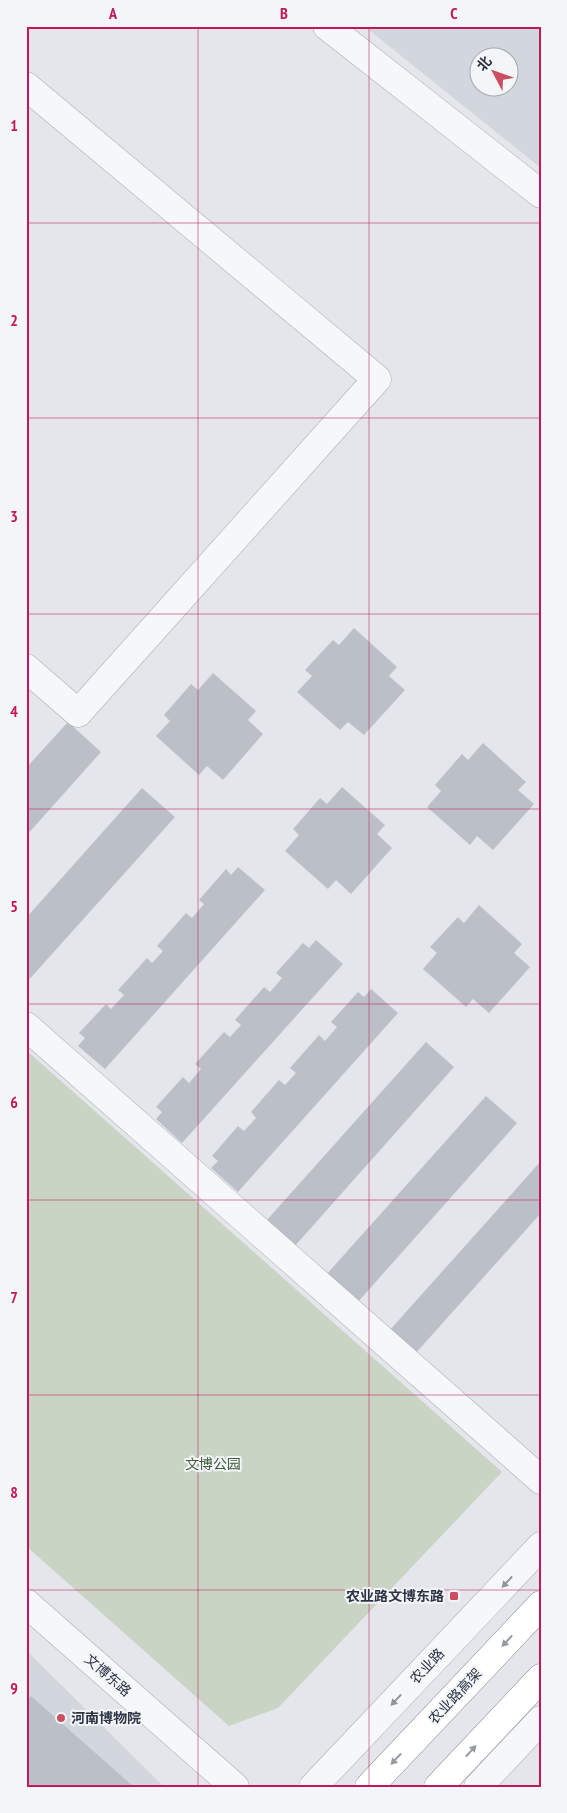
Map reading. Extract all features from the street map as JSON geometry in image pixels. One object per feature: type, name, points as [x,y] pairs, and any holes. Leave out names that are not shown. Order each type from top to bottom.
[{"type":"highway","name":"农业路高架","points":[[369,1787],[541,1605]]},
{"type":"highway","points":[[438,1787],[541,1678]]},
{"type":"street","points":[[327,26],[541,194]]},
{"type":"street","points":[[26,86],[377,379],[78,713],[26,668]]},
{"type":"street","points":[[26,1026],[541,1480]]},
{"type":"street","name":"农业路","points":[[313,1787],[541,1546]]},
{"type":"street","name":"文博东路","points":[[26,1603],[235,1787]]},
{"type":"street","points":[[478,1787],[539,1724]]},
{"type":"shaded area","points":[[364,26],[541,26],[541,168]]},
{"type":"shaded area","name":"河南博物院","points":[[26,1650],[164,1787],[26,1787]]},
{"type":"green space","name":"文博公园","points":[[26,1050],[502,1472],[278,1708],[229,1726],[26,1546]]},
{"type":"building","points":[[354,628],[397,667],[389,676],[405,690],[364,735],[348,722],[340,730],[297,692],[312,676],[305,670],[333,640],[339,645]]},
{"type":"building","points":[[213,673],[256,711],[248,720],[263,734],[223,780],[207,766],[199,775],[156,736],[170,721],[164,715],[191,684],[198,690]]},
{"type":"building","points":[[68,722],[101,752],[26,836],[26,768]]},
{"type":"building","points":[[483,743],[526,782],[518,790],[534,804],[493,850],[477,836],[470,845],[427,807],[441,791],[435,785],[462,754],[468,760]]},
{"type":"building","points":[[342,787],[385,825],[377,834],[392,848],[351,894],[336,880],[328,889],[285,851],[299,835],[293,829],[320,798],[327,804]]},
{"type":"building","points":[[142,788],[175,817],[26,983],[26,918]]},
{"type":"building","points":[[238,867],[265,890],[105,1069],[78,1046],[85,1038],[79,1033],[106,1004],[111,1009],[124,995],[118,990],[147,958],[152,963],[163,951],[157,946],[186,913],[192,918],[204,904],[199,900],[226,869],[231,875]]},
{"type":"building","points":[[479,905],[522,944],[514,953],[530,967],[489,1013],[473,999],[466,1007],[423,969],[437,953],[430,947],[458,917],[464,923]]},
{"type":"building","points":[[316,940],[343,964],[182,1143],[156,1119],[162,1112],[156,1107],[183,1077],[189,1083],[201,1069],[195,1064],[224,1032],[230,1037],[241,1025],[235,1020],[264,987],[270,992],[282,978],[276,973],[303,943],[309,948]]},
{"type":"building","points":[[371,989],[398,1013],[238,1192],[211,1168],[218,1161],[212,1156],[238,1126],[244,1131],[256,1118],[251,1112],[279,1080],[285,1085],[296,1073],[290,1068],[319,1035],[325,1041],[337,1027],[331,1022],[358,992],[364,997]]},
{"type":"building","points":[[426,1042],[454,1067],[294,1247],[266,1221]]},
{"type":"building","points":[[486,1096],[517,1123],[357,1303],[326,1275]]},
{"type":"building","points":[[541,1161],[541,1213],[415,1354],[389,1331]]},
{"type":"building","points":[[31,1696],[134,1787],[26,1787],[26,1701]]},
{"type":"place","name":"农业路文博东路","points":[[454,1596]]},
{"type":"place","name":"河南博物院","points":[[61,1718]]}]
